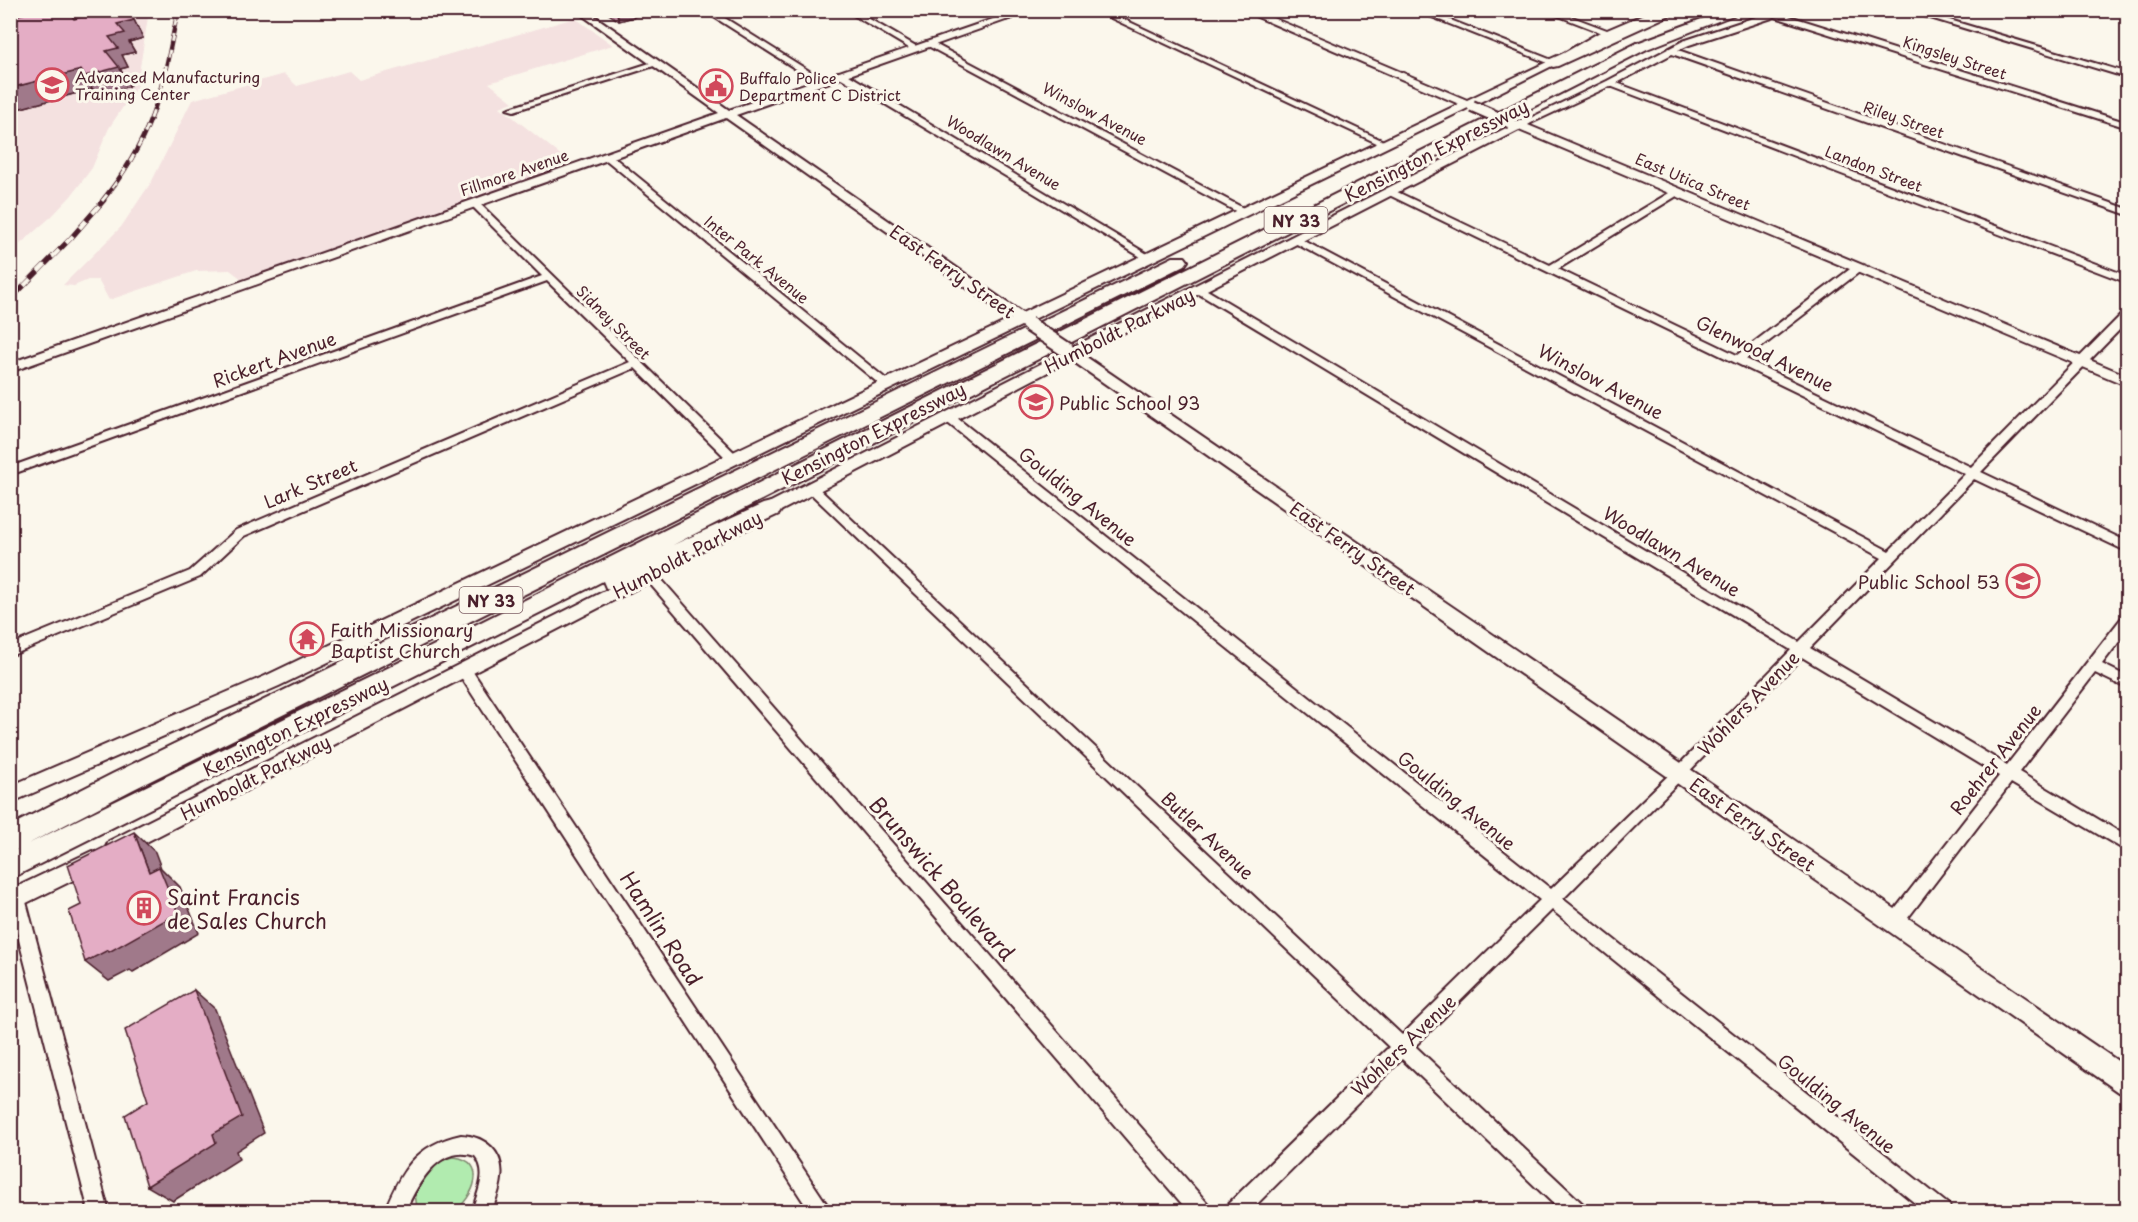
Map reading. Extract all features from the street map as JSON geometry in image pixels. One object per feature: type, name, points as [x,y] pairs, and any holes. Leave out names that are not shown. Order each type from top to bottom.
[{"type":"highway","points":[[1553,63],[1675,10]]},
{"type":"highway","points":[[1519,123],[1720,13]]},
{"type":"highway","name":"Kensington Expressway","points":[[10,867],[462,643],[897,421],[1611,62],[1720,13]]},
{"type":"highway","name":"Kensington Expressway","points":[[10,840],[122,782],[1578,63],[1637,35],[1720,13]]},
{"type":"highway","points":[[462,643],[636,573],[771,509]]},
{"type":"highway","points":[[10,824],[66,800],[122,782]]},
{"type":"street","points":[[10,14],[26,10]]},
{"type":"street","name":"East Ferry Street","points":[[579,10],[1025,322],[2127,1083]]},
{"type":"street","points":[[706,10],[820,81]]},
{"type":"street","points":[[849,10],[918,48]]},
{"type":"street","points":[[993,10],[1008,18]]},
{"type":"street","name":"Fillmore Avenue","points":[[10,368],[820,81],[1030,10]]},
{"type":"street","points":[[1097,10],[1386,144]]},
{"type":"street","name":"East Utica Street","points":[[1245,10],[1470,105],[1519,123],[2127,382]]},
{"type":"street","points":[[1417,10],[1553,63]]},
{"type":"street","points":[[1546,10],[1606,32]]},
{"type":"street","points":[[10,795],[272,681],[887,385],[1025,322],[1149,258],[1470,105],[1553,63],[1606,32],[1662,10]]},
{"type":"street","name":"Humboldt Parkway","points":[[14,900],[650,575],[1069,352],[1198,289],[1519,123],[1610,83],[1686,43],[1788,10]]},
{"type":"street","points":[[1907,10],[2127,76]]},
{"type":"street","name":"Kingsley Street","points":[[1774,14],[2127,126]]},
{"type":"street","name":"Winslow Avenue","points":[[931,44],[1244,212]]},
{"type":"street","name":"Riley Street","points":[[1672,51],[2127,212]]},
{"type":"street","points":[[511,109],[656,64]]},
{"type":"street","name":"Woodlawn Avenue","points":[[841,74],[1149,258]]},
{"type":"street","name":"Landon Street","points":[[1610,83],[2127,280]]},
{"type":"street","name":"Inter Park Avenue","points":[[608,157],[887,385]]},
{"type":"street","name":"Glenwood Avenue","points":[[1388,191],[2127,548]]},
{"type":"street","points":[[1551,269],[1677,192]]},
{"type":"street","name":"Sidney Street","points":[[475,204],[734,459]]},
{"type":"street","name":"Winslow Avenue","points":[[1294,238],[1890,557]]},
{"type":"street","points":[[1738,360],[1858,268]]},
{"type":"street","name":"Rickert Avenue","points":[[10,471],[548,277]]},
{"type":"street","name":"Woodlawn Avenue","points":[[1198,289],[2127,846]]},
{"type":"street","name":"Wohlers Avenue","points":[[1234,1212],[1680,773],[2127,314]]},
{"type":"street","name":"Lark Street","points":[[10,651],[195,574],[207,567],[228,542],[240,533],[635,364]]},
{"type":"street","name":"Goulding Avenue","points":[[948,417],[1942,1212]]},
{"type":"street","name":"Butler Avenue","points":[[811,488],[1577,1212]]},
{"type":"street","name":"Brunswick Boulevard","points":[[650,575],[1202,1212]]},
{"type":"street","name":"Roehrer Avenue","points":[[1894,922],[2127,620]]},
{"type":"street","points":[[2092,665],[2127,684]]},
{"type":"street","name":"Hamlin Road","points":[[465,670],[822,1212]]},
{"type":"street","points":[[14,900],[99,1212]]},
{"type":"street","points":[[394,1212],[413,1174],[429,1156],[445,1147],[470,1144],[488,1156],[492,1170],[482,1212]]},
{"type":"street","points":[[406,1212],[405,1200],[413,1174]]},
{"type":"street","points":[[474,1212],[490,1185]]},
{"type":"shaded area","points":[[10,11],[149,11],[137,86],[109,128],[92,168],[52,216],[11,252]]},
{"type":"shaded area","points":[[575,18],[613,45],[489,83],[513,102],[500,107],[572,164],[242,279],[230,270],[196,271],[109,300],[98,280],[88,280],[74,286],[63,285],[121,227],[152,181],[192,100],[284,74],[297,86],[349,71],[359,80]]},
{"type":"green space","points":[[454,1157],[472,1165],[475,1181],[472,1190],[454,1211],[420,1212],[416,1203],[418,1185],[429,1169],[445,1159]]},
{"type":"building","points":[[38,10],[68,10],[74,19],[108,10],[125,10],[134,20],[117,24],[125,33],[109,37],[118,48],[106,51],[119,67],[85,76],[81,70],[10,88],[10,17]]},
{"type":"building","points":[[134,832],[149,872],[159,867],[178,913],[109,952],[108,950],[85,962],[69,911],[81,905],[68,865]]},
{"type":"building","points":[[194,990],[242,1117],[213,1134],[216,1143],[147,1186],[125,1115],[148,1101],[125,1030]]},
{"type":"railway","points":[[102,201],[134,155],[145,133],[161,88],[178,10]]},
{"type":"railway","points":[[10,300],[71,238],[104,200]]},
{"type":"place","name":"Advanced Manufacturing Training Center","points":[[52,85]]},
{"type":"place","name":"Buffalo Police Department C District","points":[[716,86]]},
{"type":"place","name":"Public School 93","points":[[1036,402]]},
{"type":"place","name":"Public School 53","points":[[2023,581]]},
{"type":"place","name":"Faith Missionary Baptist Church","points":[[307,639]]},
{"type":"place","name":"Saint Francis de Sales Church","points":[[144,908]]}]
